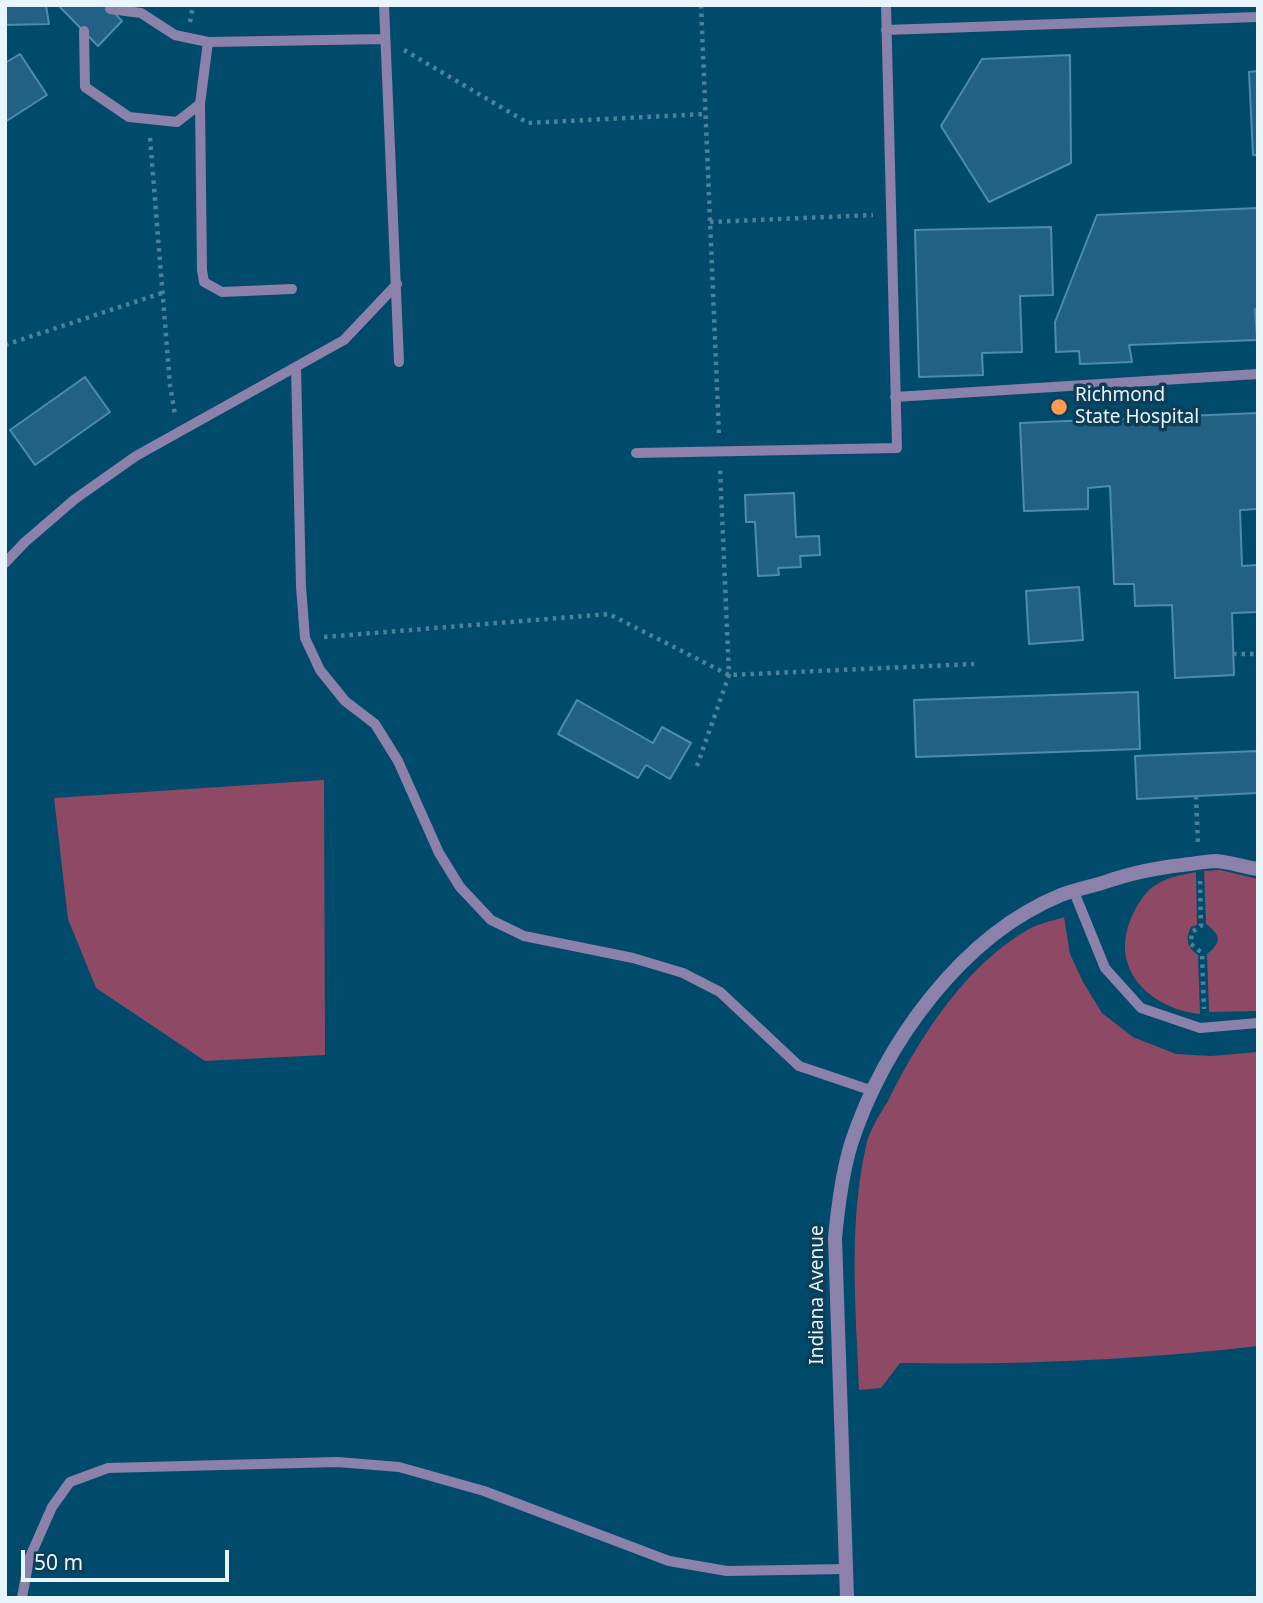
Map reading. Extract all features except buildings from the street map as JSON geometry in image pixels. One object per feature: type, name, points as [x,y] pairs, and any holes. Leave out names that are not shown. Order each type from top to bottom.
[{"type":"street","name":"Indiana Avenue","points":[[847,1598],[835,1238],[851,1145],[873,1091],[899,1044],[931,995],[960,963],[990,938],[1061,896],[1145,869],[1216,861],[1258,869]]},
{"type":"lane","points":[[384,5],[399,362]]},
{"type":"lane","points":[[636,453],[897,448],[886,5]]},
{"type":"lane","points":[[110,9],[141,13],[175,35],[208,42],[386,39]]},
{"type":"lane","points":[[886,30],[1258,17]]},
{"type":"lane","points":[[84,31],[85,87],[129,117],[177,122],[200,104]]},
{"type":"lane","points":[[208,42],[200,104],[204,282],[222,292],[292,289]]},
{"type":"lane","points":[[5,563],[75,499],[136,457],[345,340],[397,284]]},
{"type":"lane","points":[[296,367],[301,587],[305,638],[320,670],[345,701],[375,724],[398,761],[439,853],[460,887],[491,920],[524,936],[632,958],[683,973],[720,992],[799,1066],[873,1091]]},
{"type":"lane","points":[[895,397],[1258,374]]},
{"type":"lane","points":[[1074,892],[1105,968],[1141,1008],[1199,1028],[1258,1023]]},
{"type":"lane","points":[[22,1598],[29,1559],[52,1507],[69,1482],[108,1468],[337,1462],[399,1467],[484,1491],[669,1561],[727,1571],[846,1569]]},
{"type":"path","points":[[697,766],[729,675],[701,5]]},
{"type":"path","points":[[386,39],[528,123],[705,114]]},
{"type":"path","points":[[149,119],[170,385],[178,433]]},
{"type":"path","points":[[710,222],[891,214]]},
{"type":"path","points":[[5,345],[162,293]]},
{"type":"path","points":[[305,638],[609,614],[729,675],[974,664]]},
{"type":"path","points":[[1233,654],[1258,654]]},
{"type":"path","points":[[1196,796],[1201,926],[1192,932],[1191,944],[1202,953],[1205,1027]]},
{"type":"shaded area","points":[[324,780],[325,1055],[205,1061],[96,988],[68,919],[54,798]]},
{"type":"shaded area","points":[[1220,870],[1258,879],[1258,1011],[1209,1012],[1207,954],[1218,939],[1206,924],[1204,871]]},
{"type":"shaded area","points":[[1196,872],[1197,925],[1191,927],[1188,939],[1189,946],[1198,955],[1200,1014],[1166,1005],[1140,985],[1131,972],[1125,939],[1134,913],[1150,889],[1166,880]]},
{"type":"shaded area","points":[[1064,917],[1070,954],[1083,982],[1102,1013],[1133,1037],[1176,1054],[1211,1056],[1258,1052],[1258,1346],[1079,1360],[900,1363],[881,1388],[859,1390],[855,1237],[860,1176],[870,1134],[915,1051],[947,1004],[966,982],[985,961],[1006,944],[1033,927]]},
{"type":"place","name":"Richmond State Hospital","points":[[1059,407]]}]
